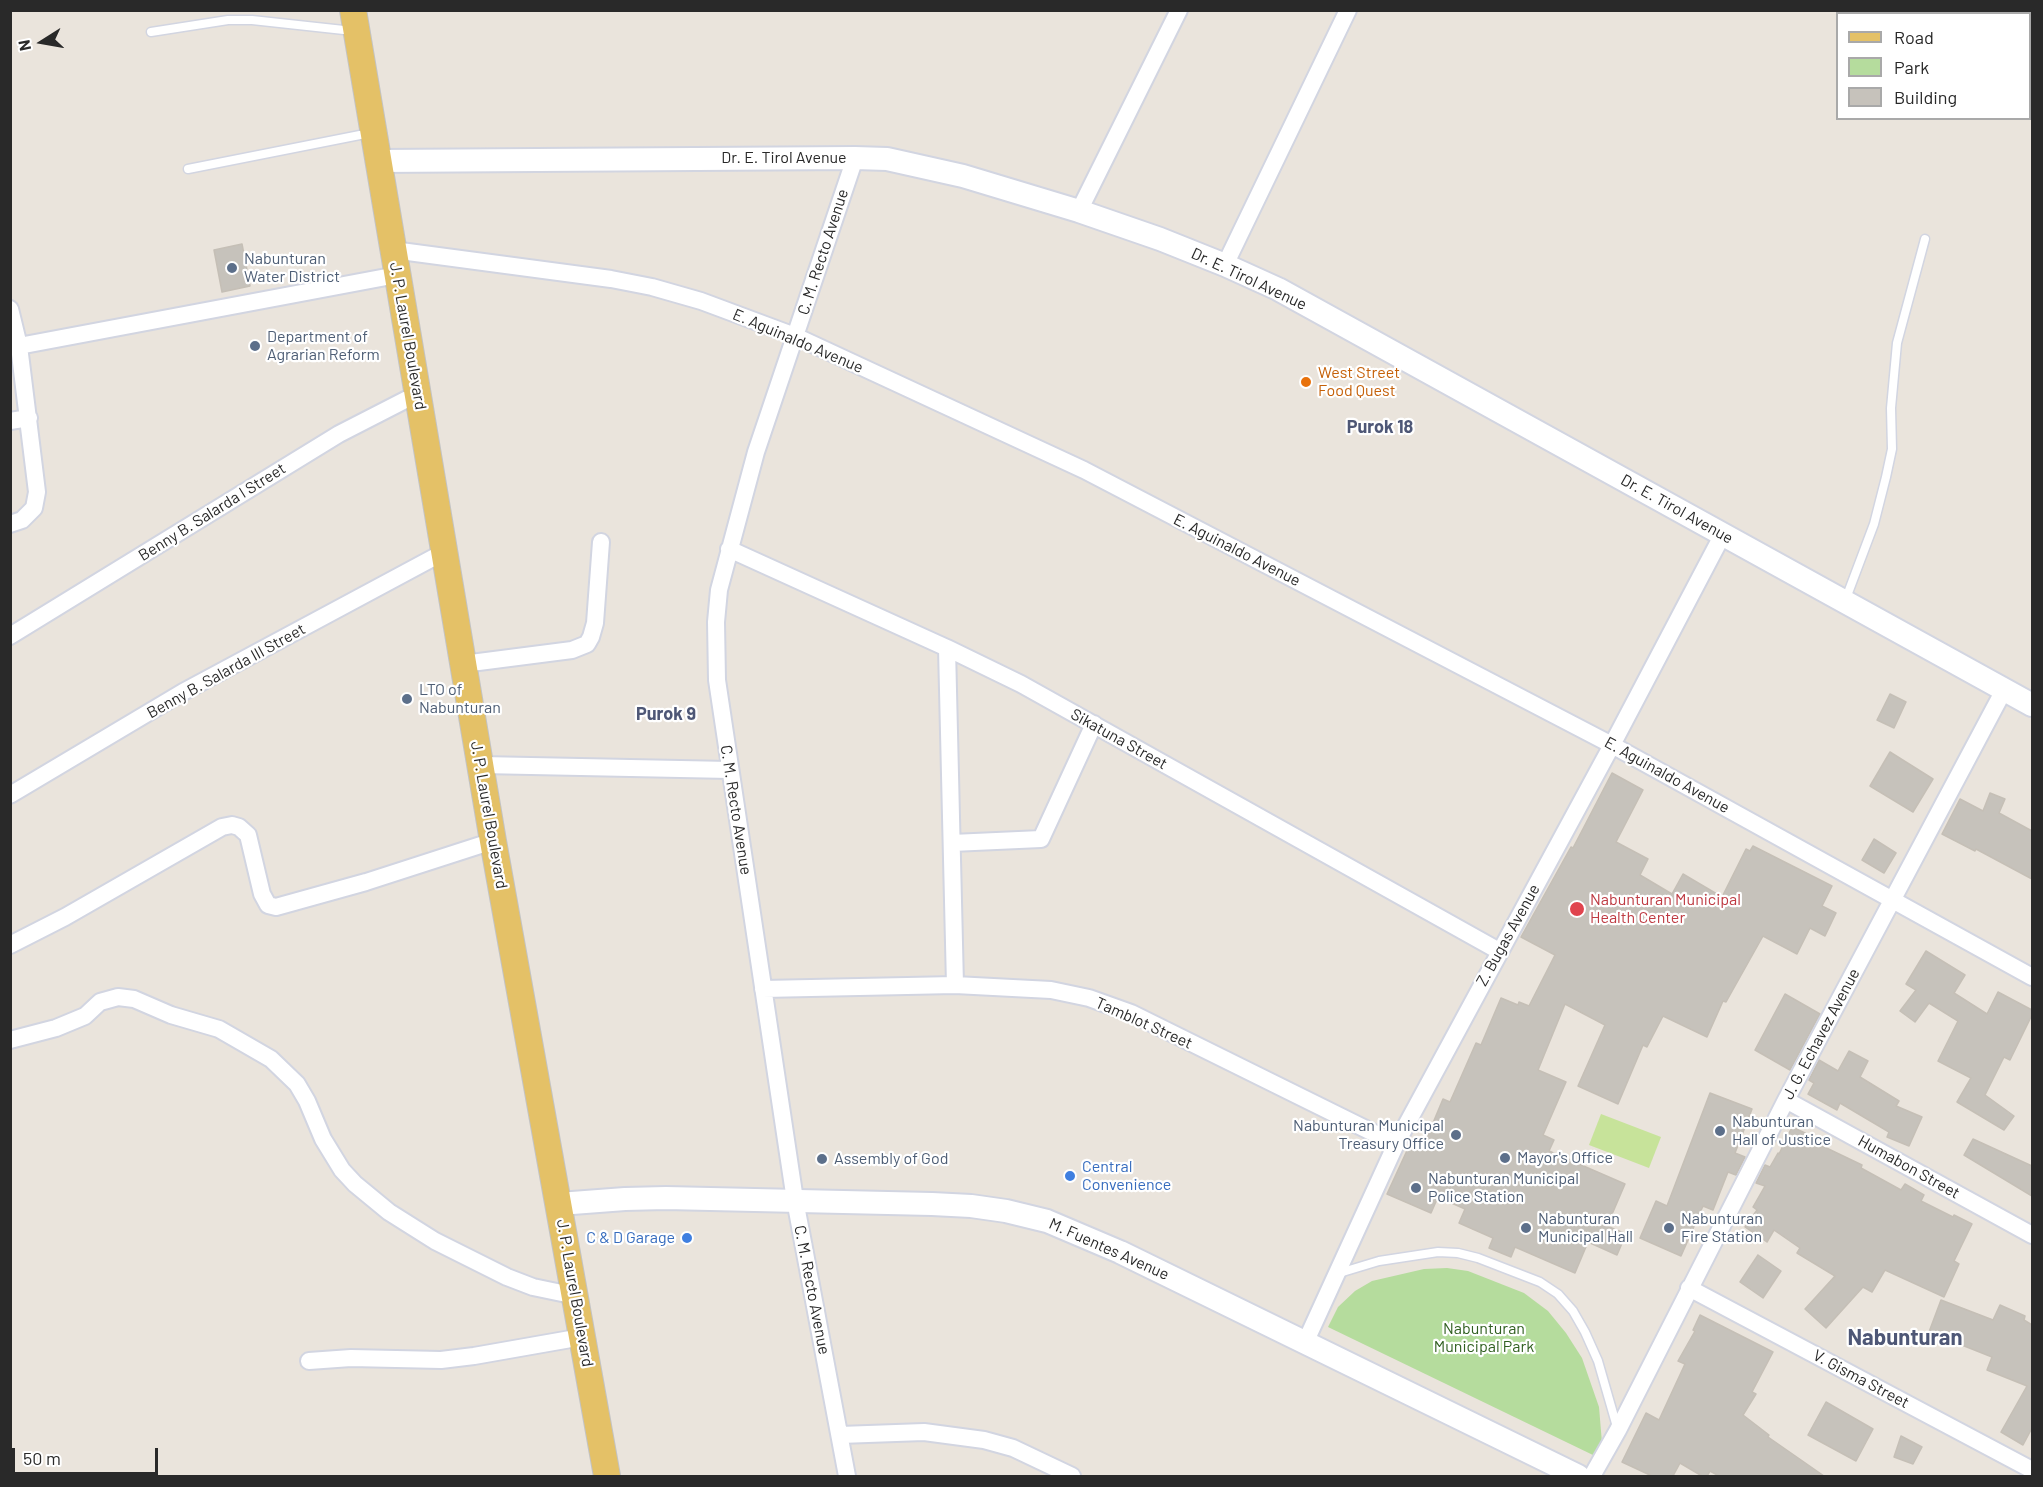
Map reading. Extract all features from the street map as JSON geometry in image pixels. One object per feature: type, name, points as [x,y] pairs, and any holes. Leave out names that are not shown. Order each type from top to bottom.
[{"type":"main road","name":"J. P. Laurel Boulevard","points":[[354,21],[493,842],[576,1296],[606,1476]]},
{"type":"main road","name":"Dr. E. Tirol Avenue","points":[[378,161],[886,159],[944,171],[1079,211],[1160,239],[1278,289],[2032,705]]},
{"type":"main road","name":"M. Fuentes Avenue","points":[[559,1204],[625,1199],[795,1200],[971,1206],[1006,1211],[1047,1221],[1110,1248],[1578,1476]]},
{"type":"street","points":[[1079,211],[1179,10]]},
{"type":"street","points":[[1225,265],[1348,10]]},
{"type":"street","name":"C. M. Recto Avenue","points":[[847,1476],[795,1200],[717,680],[716,622],[718,590],[756,452],[855,158]]},
{"type":"street","name":"E. Aguinaldo Avenue","points":[[393,250],[652,287],[701,301],[795,336],[1084,470],[1612,745],[2032,977]]},
{"type":"street","points":[[19,346],[398,276]]},
{"type":"street","points":[[10,524],[28,515],[34,508],[37,492],[19,346],[11,312]]},
{"type":"street","name":"Benny B. Salarda I Street","points":[[10,636],[339,434],[417,394]]},
{"type":"street","points":[[10,421],[29,418]]},
{"type":"street","name":"Z. Bugas Avenue","points":[[1305,1342],[1396,1144],[1612,745],[1723,534]]},
{"type":"street","points":[[463,664],[572,650],[586,644],[591,637],[595,623],[601,542]]},
{"type":"street","name":"Sikatuna Street","points":[[729,549],[1021,684],[1499,951]]},
{"type":"street","name":"Benny B. Salarda III Street","points":[[10,795],[183,692],[444,552]]},
{"type":"street","points":[[947,648],[955,985]]},
{"type":"street","name":"J. G. Echavez Avenue","points":[[1592,1476],[1618,1430],[1786,1100],[2004,690]]},
{"type":"street","points":[[952,843],[1041,839],[1094,724]]},
{"type":"street","points":[[481,765],[730,770]]},
{"type":"street","points":[[10,945],[65,917],[222,827],[232,825],[239,827],[248,835],[262,894],[268,905],[276,907],[366,882],[493,842]]},
{"type":"street","name":"Tamblot Street","points":[[763,989],[955,985],[1051,990],[1089,998],[1131,1013],[1396,1144]]},
{"type":"street","points":[[10,1040],[56,1028],[85,1016],[100,1002],[118,997],[134,999],[171,1015],[219,1029],[271,1059],[297,1084],[323,1139],[342,1170],[389,1212],[435,1241],[507,1277],[533,1287],[576,1296]]},
{"type":"street","name":"Humabon Street","points":[[1786,1100],[2032,1235]]},
{"type":"street","name":"V. Gisma Street","points":[[1689,1288],[2032,1470]]},
{"type":"street","points":[[309,1361],[351,1358],[441,1360],[582,1337]]},
{"type":"street","points":[[840,1435],[924,1432],[984,1440],[1013,1449],[1072,1476]]},
{"type":"lane","points":[[151,32],[228,20],[354,21]]},
{"type":"lane","points":[[188,169],[373,132]]},
{"type":"lane","points":[[1845,602],[1874,524],[1887,477],[1892,448],[1892,398],[1897,344],[1925,239]]},
{"type":"lane","points":[[1336,1274],[1379,1261],[1438,1252],[1458,1253],[1478,1258],[1540,1282],[1558,1294],[1573,1311],[1585,1332],[1598,1360],[1618,1430]]},
{"type":"green space","points":[[1601,1114],[1661,1137],[1649,1168],[1589,1145]]},
{"type":"green space","name":"Nabunturan Municipal Park","points":[[1447,1268],[1468,1271],[1524,1293],[1548,1311],[1566,1333],[1582,1358],[1599,1407],[1602,1443],[1595,1456],[1328,1327],[1338,1307],[1355,1291],[1372,1281],[1424,1269]]},
{"type":"building","name":"Nabunturan Water District","points":[[242,244],[250,286],[222,292],[214,250]]},
{"type":"building","points":[[1890,694],[1906,702],[1894,728],[1877,720]]},
{"type":"building","points":[[1890,752],[1933,779],[1913,812],[1870,786]]},
{"type":"building","points":[[1612,773],[1643,790],[1616,842],[1648,859],[1640,875],[1672,894],[1683,874],[1722,897],[1746,849],[1750,851],[1753,846],[1832,886],[1822,906],[1836,913],[1825,936],[1810,928],[1797,954],[1763,936],[1726,1002],[1723,1001],[1707,1037],[1663,1016],[1647,1047],[1643,1045],[1618,1104],[1578,1086],[1605,1025],[1565,1004],[1538,1070],[1566,1082],[1543,1135],[1554,1140],[1549,1151],[1625,1184],[1607,1226],[1626,1234],[1617,1255],[1588,1242],[1575,1273],[1515,1247],[1511,1257],[1489,1248],[1493,1238],[1459,1223],[1465,1209],[1438,1197],[1431,1213],[1387,1194],[1410,1144],[1422,1149],[1443,1099],[1450,1102],[1476,1043],[1481,1045],[1501,998],[1518,1005],[1519,1002],[1529,1006],[1555,955],[1521,937],[1571,847],[1573,848]]},
{"type":"building","points":[[1990,793],[2005,799],[1999,813],[2032,831],[2032,879],[1942,834],[1960,799],[1983,811]]},
{"type":"building","points":[[1874,839],[1896,853],[1884,873],[1862,860]]},
{"type":"building","points":[[1926,951],[1965,975],[1954,993],[1987,1014],[1998,992],[2032,1010],[2032,1015],[2010,1060],[2004,1057],[1985,1095],[2014,1116],[2004,1130],[1957,1102],[1971,1078],[1938,1061],[1958,1021],[1929,1003],[1915,1022],[1900,1011],[1916,990],[1906,984]]},
{"type":"building","points":[[1785,994],[1820,1014],[1790,1070],[1755,1050]]},
{"type":"building","points":[[1849,1051],[1868,1061],[1860,1077],[1899,1101],[1896,1106],[1922,1117],[1909,1146],[1887,1137],[1889,1132],[1840,1103],[1837,1110],[1808,1094],[1814,1083],[1809,1080],[1819,1060],[1838,1071]]},
{"type":"building","name":"Nabunturan Hall of Justice","points":[[1710,1093],[1752,1109],[1735,1153],[1745,1157],[1736,1175],[1728,1172],[1713,1210],[1703,1206],[1681,1256],[1640,1238],[1656,1201],[1667,1206]]},
{"type":"building","points":[[1792,1127],[1818,1139],[1816,1143],[1862,1165],[1861,1168],[1901,1190],[1905,1184],[1924,1195],[1921,1201],[1972,1224],[1954,1261],[1959,1264],[1944,1297],[1885,1270],[1872,1292],[1863,1287],[1826,1328],[1805,1309],[1835,1276],[1797,1253],[1800,1248],[1774,1230],[1767,1242],[1745,1227],[1757,1210],[1753,1207],[1765,1186],[1756,1183],[1765,1165],[1770,1167],[1779,1154]]},
{"type":"building","points":[[1973,1139],[2032,1166],[2032,1196],[1964,1155]]},
{"type":"building","points":[[1758,1255],[1781,1271],[1763,1298],[1740,1282]]},
{"type":"building","points":[[1941,1300],[1993,1320],[2000,1305],[2025,1316],[2024,1320],[2032,1325],[2032,1428],[2023,1445],[2001,1432],[2027,1386],[1987,1370],[1992,1357],[1929,1332]]},
{"type":"building","points":[[1700,1315],[1773,1352],[1752,1392],[1756,1394],[1743,1415],[1769,1435],[1768,1437],[1824,1476],[1719,1476],[1710,1471],[1707,1476],[1702,1476],[1680,1463],[1673,1476],[1652,1476],[1622,1462],[1646,1413],[1659,1420],[1685,1364],[1678,1361],[1695,1331],[1693,1330]]},
{"type":"building","points":[[1826,1402],[1873,1429],[1856,1461],[1808,1435]]},
{"type":"building","points":[[1901,1436],[1922,1447],[1913,1464],[1894,1457]]},
{"type":"place","name":"Nabunturan Water District","points":[[232,268]]},
{"type":"place","name":"Department of Agrarian Reform","points":[[255,346]]},
{"type":"place","name":"West Street Food Quest","points":[[1306,382]]},
{"type":"place","name":"LTO of Nabunturan","points":[[407,699]]},
{"type":"place","name":"Nabunturan Municipal Health Center","points":[[1577,909]]},
{"type":"place","name":"Nabunturan Hall of Justice","points":[[1720,1131]]},
{"type":"place","name":"Nabunturan Municipal Treasury Office","points":[[1456,1135]]},
{"type":"place","name":"Mayor's Office","points":[[1505,1158]]},
{"type":"place","name":"Assembly of God","points":[[822,1159]]},
{"type":"place","name":"Central Convenience","points":[[1070,1176]]},
{"type":"place","name":"Nabunturan Municipal Police Station","points":[[1416,1188]]},
{"type":"place","name":"Nabunturan Municipal Hall","points":[[1526,1228]]},
{"type":"place","name":"Nabunturan Fire Station","points":[[1669,1228]]},
{"type":"place","name":"C & D Garage","points":[[687,1238]]},
{"type":"district","name":"Purok 18","points":[[1380,427]]},
{"type":"district","name":"Purok 9","points":[[666,714]]},
{"type":"district","name":"Nabunturan","points":[[1905,1338]]}]
